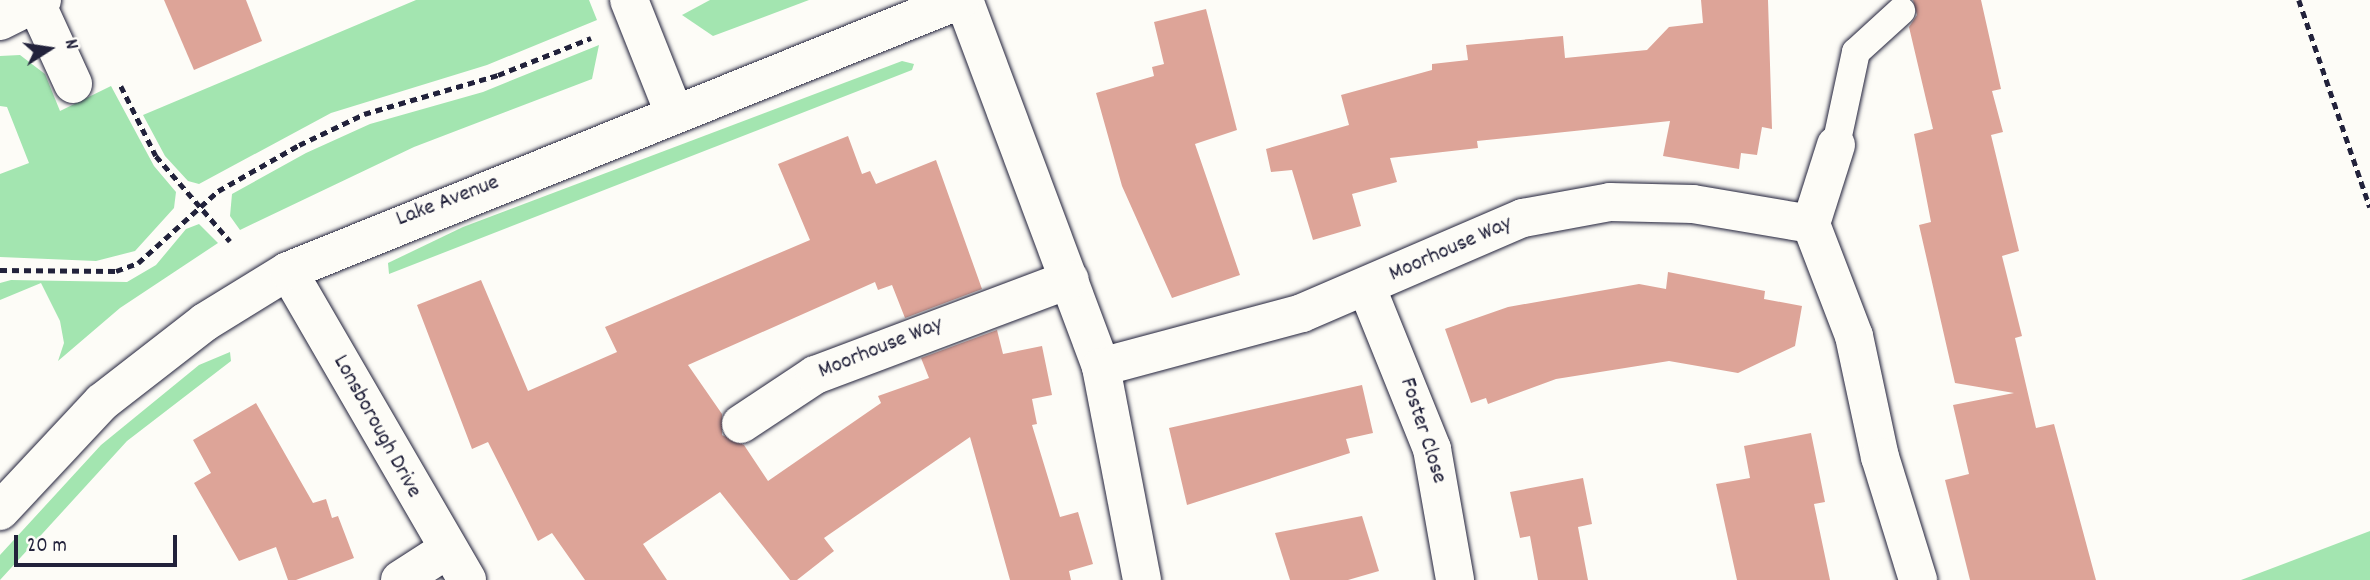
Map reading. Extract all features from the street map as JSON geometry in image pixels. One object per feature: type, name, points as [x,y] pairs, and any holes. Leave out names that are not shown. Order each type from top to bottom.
[{"type":"street","points":[[629,0],[674,113]]},
{"type":"street","points":[[962,0],[1070,279],[1101,367],[1142,580]]},
{"type":"street","name":"Lake Avenue","points":[[0,511],[102,402],[205,322],[288,271],[674,113],[962,0]]},
{"type":"street","points":[[0,21],[39,1],[71,78]]},
{"type":"street","points":[[1836,145],[1811,224],[1854,336],[1880,457],[1918,580]]},
{"type":"street","name":"Moorhouse Way","points":[[1101,367],[1302,313],[1367,288],[1512,222],[1610,202],[1693,205],[1811,224]]},
{"type":"street","name":"Lonsborough Drive","points":[[288,271],[456,565]]},
{"type":"street","name":"Moorhouse Way","points":[[741,424],[815,375],[1070,279]]},
{"type":"street","name":"Foster Close","points":[[1367,288],[1432,449],[1455,580]]},
{"type":"street","points":[[400,580],[456,565]]},
{"type":"lane","points":[[1836,145],[1856,52],[1901,11]]},
{"type":"path","points":[[2299,0],[2370,207]]},
{"type":"path","points":[[0,270],[117,271],[138,263],[201,204],[364,114],[498,75],[599,35]]},
{"type":"path","points":[[71,78],[106,54],[156,156],[201,204],[230,241]]},
{"type":"green space","points":[[416,0],[589,0],[597,20],[487,65],[331,113],[199,184],[188,181],[165,156],[143,115]]},
{"type":"green space","points":[[710,0],[809,0],[713,36],[682,15]]},
{"type":"green space","points":[[599,45],[592,79],[414,147],[240,230],[230,216],[232,194],[306,153],[370,124],[483,92]]},
{"type":"green space","points":[[20,55],[45,74],[60,111],[111,86],[154,166],[176,192],[174,208],[135,251],[96,261],[0,257],[0,174],[29,163],[7,107],[0,106],[0,56]]},
{"type":"green space","points":[[902,61],[914,64],[912,70],[389,274],[388,263],[463,227]]},
{"type":"green space","points":[[199,224],[218,243],[120,308],[58,361],[64,343],[60,321],[41,283],[0,300],[0,283],[11,280],[127,282],[156,265],[186,229]]},
{"type":"green space","points":[[230,352],[231,361],[127,441],[0,580],[0,555],[101,445],[199,365]]},
{"type":"green space","points":[[2370,531],[2370,580],[2241,580]]},
{"type":"building","points":[[164,0],[246,0],[262,41],[194,70]]},
{"type":"building","points":[[1701,0],[1768,0],[1772,129],[1762,127],[1757,155],[1741,153],[1739,169],[1663,156],[1670,121],[1477,141],[1478,148],[1390,158],[1397,182],[1352,194],[1361,226],[1313,240],[1292,170],[1271,172],[1266,149],[1349,125],[1341,95],[1432,70],[1432,64],[1468,60],[1466,45],[1563,36],[1565,58],[1647,50],[1669,27],[1703,23]]},
{"type":"building","points":[[1913,0],[1981,0],[2001,89],[1992,91],[2003,132],[1991,135],[2019,251],[2002,256],[2022,336],[2015,338],[2036,428],[2054,424],[2096,580],[1970,580],[1945,480],[1969,474],[1953,405],[2014,393],[1955,383],[1919,225],[1931,222],[1914,134],[1933,129],[1909,27],[1917,15]]},
{"type":"building","points":[[1206,9],[1237,130],[1195,144],[1240,275],[1172,298],[1122,186],[1096,93],[1154,76],[1152,67],[1164,64],[1154,22]]},
{"type":"building","points":[[848,136],[862,174],[870,171],[876,184],[936,160],[982,289],[905,318],[892,285],[878,290],[875,282],[688,365],[722,414],[722,435],[744,445],[768,481],[881,403],[878,396],[929,378],[921,358],[997,330],[1003,354],[1042,346],[1052,395],[1032,399],[1037,424],[1032,425],[1060,517],[1078,512],[1093,564],[1069,571],[1071,580],[1010,580],[970,437],[824,538],[834,551],[797,580],[790,580],[720,492],[643,544],[667,580],[585,580],[552,533],[538,541],[488,442],[472,449],[417,305],[481,280],[528,391],[617,352],[605,327],[810,240],[778,164]]},
{"type":"building","points":[[1668,272],[1765,291],[1764,299],[1802,306],[1795,346],[1738,373],[1669,361],[1556,379],[1488,404],[1486,398],[1471,403],[1445,329],[1508,307],[1639,284],[1666,289]]},
{"type":"building","points":[[1362,385],[1373,433],[1346,439],[1350,453],[1187,505],[1169,428]]},
{"type":"building","points":[[256,403],[313,503],[326,499],[332,518],[338,516],[354,558],[296,580],[288,580],[276,547],[239,561],[194,483],[211,473],[193,440]]},
{"type":"building","points":[[1811,433],[1825,502],[1814,504],[1830,580],[1737,580],[1716,484],[1750,478],[1744,446]]},
{"type":"building","points":[[1583,478],[1592,524],[1578,527],[1588,580],[1538,580],[1530,536],[1520,538],[1510,492]]},
{"type":"building","points":[[1362,516],[1379,571],[1348,580],[1290,580],[1275,533]]}]
